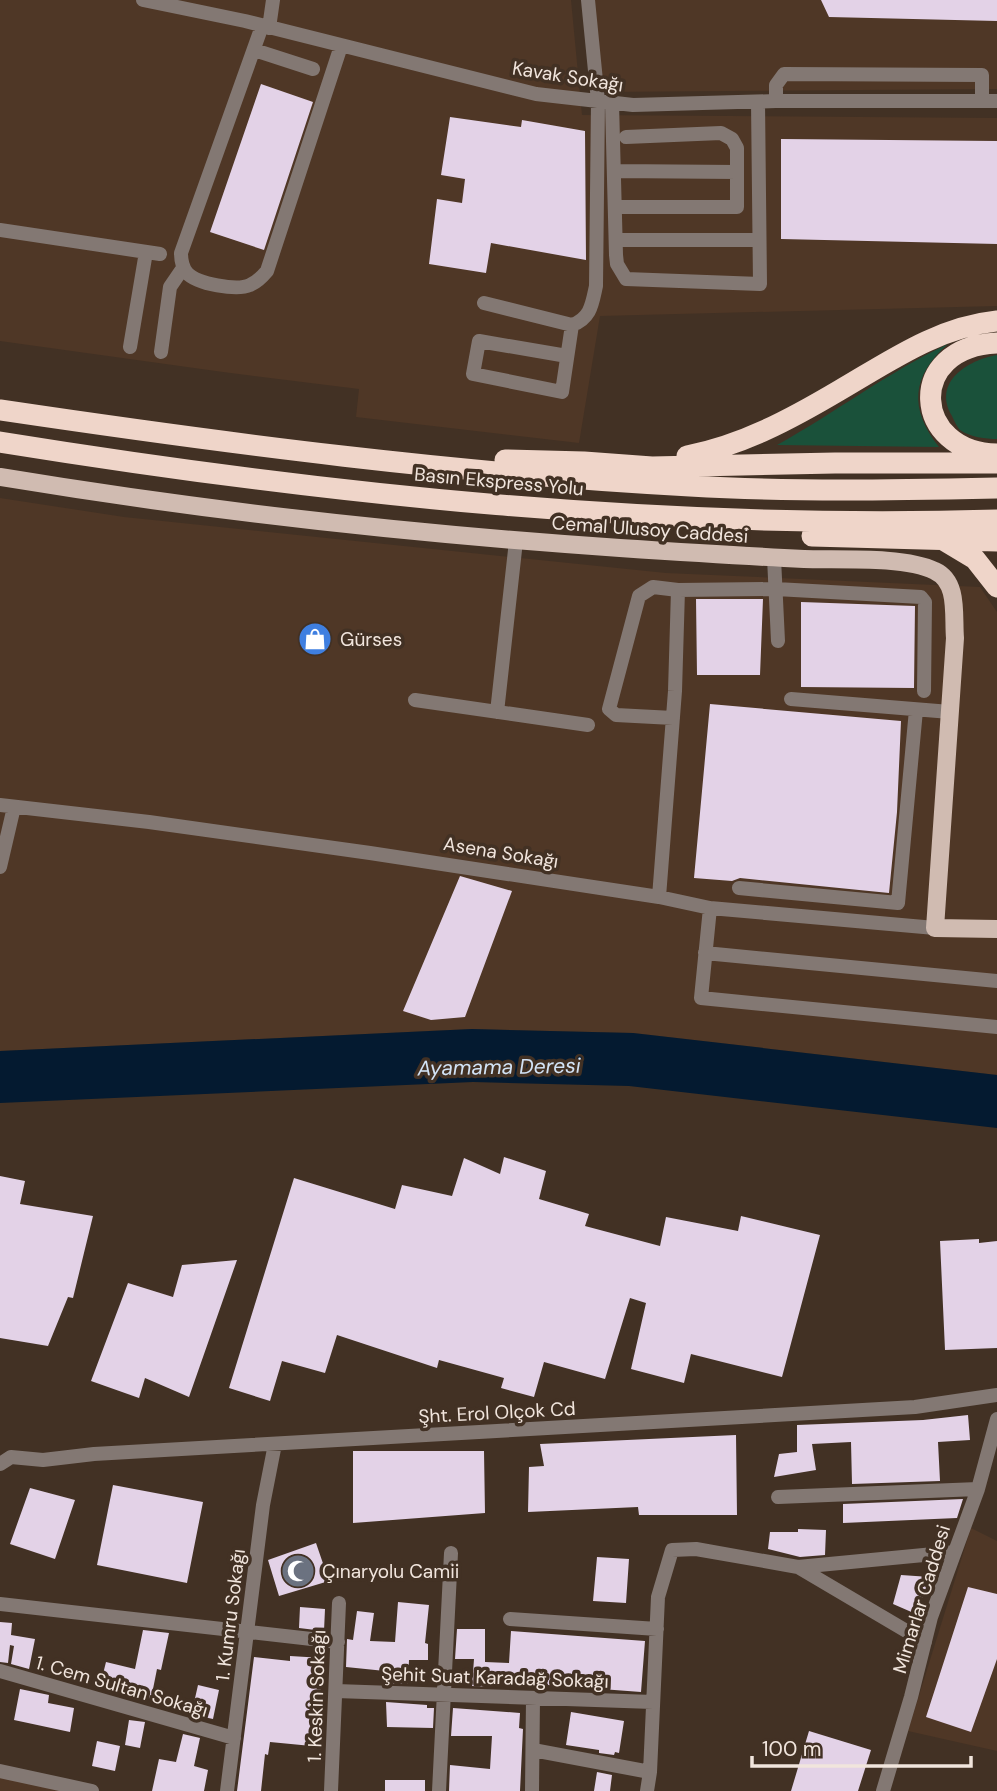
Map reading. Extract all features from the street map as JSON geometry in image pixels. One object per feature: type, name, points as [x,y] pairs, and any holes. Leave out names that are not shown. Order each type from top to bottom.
[{"type":"highway","points":[[584,462],[687,456],[735,444],[799,414],[914,346],[961,328],[997,321]]},
{"type":"highway","points":[[997,343],[965,349],[947,360],[936,372],[930,388],[933,415],[948,436],[975,451],[997,454]]},
{"type":"highway","name":"Basın Ekspress Yolu","points":[[0,410],[314,453],[692,486],[863,490],[997,488]]},
{"type":"highway","name":"Basın Ekspress Yolu","points":[[0,442],[299,485],[658,517],[883,522],[997,520]]},
{"type":"highway","points":[[451,467],[504,460],[652,467],[997,463]]},
{"type":"highway","points":[[658,517],[707,529],[743,533],[997,541]]},
{"type":"highway","points":[[943,540],[975,559],[997,586]]},
{"type":"main road","name":"Cemal Ulusoy Caddesi","points":[[0,477],[377,529],[774,558],[898,563],[937,571],[947,580],[952,590],[955,638],[935,928]]},
{"type":"main road","name":"Asena Sokağı","points":[[935,928],[997,929]]},
{"type":"street","name":"Kavak Sokağı","points":[[143,0],[265,27],[536,94],[633,105],[776,101],[990,101]]},
{"type":"street","points":[[273,0],[181,253],[183,268],[196,280],[235,288],[256,282],[267,271],[341,46]]},
{"type":"street","points":[[588,0],[614,172],[617,264],[626,279],[760,284],[758,102]]},
{"type":"street","points":[[254,50],[313,69]]},
{"type":"street","points":[[776,101],[776,85],[784,74],[982,75],[990,101]]},
{"type":"street","points":[[484,303],[572,325],[580,322],[590,312],[596,286],[605,102]]},
{"type":"street","points":[[615,207],[737,207],[737,148],[727,135],[626,136]]},
{"type":"street","points":[[614,172],[737,175],[759,180]]},
{"type":"street","points":[[0,230],[153,253],[130,347]]},
{"type":"street","points":[[616,240],[759,240]]},
{"type":"street","points":[[161,352],[170,287],[183,268]]},
{"type":"street","points":[[568,356],[479,341],[473,374],[562,393],[568,356],[572,325]]},
{"type":"street","points":[[497,712],[516,541]]},
{"type":"street","points":[[774,558],[778,641]]},
{"type":"street","points":[[673,718],[616,715],[610,712],[609,707],[639,596],[653,587],[678,590],[776,589],[921,597],[925,601],[924,691]]},
{"type":"street","points":[[659,897],[673,718],[678,590]]},
{"type":"street","points":[[791,699],[950,712]]},
{"type":"street","points":[[415,700],[588,724]]},
{"type":"street","points":[[739,888],[898,903],[916,710]]},
{"type":"street","points":[[0,867],[7,806]]},
{"type":"street","name":"Asena Sokağı","points":[[7,806],[163,824],[659,897],[710,908],[935,928]]},
{"type":"street","points":[[710,908],[701,998],[997,1027]]},
{"type":"street","points":[[705,953],[997,981]]},
{"type":"street","name":"Şht. Erol Olçok Cd","points":[[0,1464],[11,1457],[43,1460],[94,1454],[915,1407],[997,1395]]},
{"type":"street","name":"Mimarlar Caddesi","points":[[883,1791],[925,1642],[978,1489],[997,1419]]},
{"type":"street","name":"1. Kumru Sokağı","points":[[227,1791],[263,1505],[275,1444]]},
{"type":"street","points":[[778,1497],[978,1489]]},
{"type":"street","points":[[647,1791],[658,1597],[672,1550],[696,1549],[798,1567],[955,1552]]},
{"type":"street","points":[[439,1791],[451,1553]]},
{"type":"street","points":[[798,1567],[925,1642]]},
{"type":"street","name":"1. Keskin Sokağı","points":[[331,1791],[339,1603]]},
{"type":"street","points":[[0,1604],[338,1642]]},
{"type":"street","points":[[510,1619],[657,1629]]},
{"type":"street","name":"1. Cem Sultan Sokağı","points":[[0,1671],[234,1738]]},
{"type":"street","name":"Şehit Suat Karadağ Sokağı","points":[[336,1690],[653,1702]]},
{"type":"street","points":[[533,1699],[533,1791]]},
{"type":"street","points":[[533,1750],[650,1772]]},
{"type":"street","points":[[0,1771],[92,1791]]},
{"type":"shaded area","points":[[0,0],[571,0],[582,115],[997,118],[997,306],[600,316],[579,443],[356,417],[359,389],[0,341]]},
{"type":"shaded area","points":[[588,0],[997,0],[997,89],[597,92]]},
{"type":"shaded area","points":[[0,498],[124,517],[666,573],[980,587],[997,612],[997,1075],[633,1033],[472,1029],[0,1051]]},
{"type":"shaded area","points":[[971,1528],[997,1541],[997,1751],[908,1731]]},
{"type":"shaded area","points":[[0,1777],[68,1791],[0,1791]]},
{"type":"green space","points":[[948,344],[927,368],[918,393],[923,419],[939,447],[777,445],[904,367]]},
{"type":"green space","points":[[997,355],[997,439],[973,436],[958,427],[947,404],[947,393],[950,383],[965,368]]},
{"type":"water","name":"Ayamama Deresi","points":[[472,1029],[633,1033],[997,1075],[997,1128],[629,1086],[473,1082],[0,1103],[0,1051]]},
{"type":"building","points":[[821,0],[997,0],[997,21],[829,17]]},
{"type":"building","points":[[261,84],[313,102],[264,250],[210,232]]},
{"type":"building","points":[[450,117],[521,127],[522,120],[585,131],[586,260],[491,243],[486,273],[429,264],[437,199],[462,203],[465,179],[441,175]]},
{"type":"building","points":[[781,139],[997,141],[997,244],[781,239]]},
{"type":"building","points":[[696,599],[763,599],[760,675],[697,675]]},
{"type":"building","points":[[801,602],[915,606],[914,688],[801,687]]},
{"type":"building","points":[[710,704],[901,721],[897,812],[889,893],[740,878],[732,881],[694,878]]},
{"type":"building","points":[[460,876],[512,891],[465,1017],[431,1020],[403,1011]]},
{"type":"building","points":[[504,1157],[546,1171],[539,1199],[589,1214],[585,1226],[660,1246],[666,1217],[738,1231],[741,1216],[820,1235],[782,1377],[691,1354],[684,1383],[631,1369],[646,1303],[630,1298],[605,1379],[544,1362],[534,1397],[501,1388],[504,1378],[439,1360],[437,1368],[337,1335],[325,1373],[282,1361],[270,1401],[229,1388],[294,1178],[395,1209],[402,1185],[452,1196],[464,1158],[500,1174]]},
{"type":"building","points":[[0,1176],[25,1181],[20,1204],[93,1216],[73,1298],[68,1297],[48,1346],[0,1338]]},
{"type":"building","points":[[979,1239],[979,1243],[997,1241],[997,1348],[945,1350],[940,1241]]},
{"type":"building","points":[[237,1260],[189,1397],[145,1378],[139,1398],[91,1381],[128,1283],[173,1297],[182,1265]]},
{"type":"building","points":[[968,1415],[970,1440],[938,1442],[940,1481],[852,1484],[851,1442],[812,1444],[816,1470],[774,1477],[779,1454],[797,1452],[797,1425],[923,1420]]},
{"type":"building","points":[[736,1435],[737,1515],[639,1515],[638,1507],[528,1512],[529,1467],[544,1466],[540,1444]]},
{"type":"building","points":[[353,1451],[484,1451],[485,1513],[353,1523]]},
{"type":"building","points":[[113,1485],[203,1502],[187,1583],[97,1565]]},
{"type":"building","points":[[30,1488],[75,1500],[55,1559],[10,1544]]},
{"type":"building","points":[[963,1499],[957,1518],[843,1523],[843,1504]]},
{"type":"building","points":[[798,1529],[826,1530],[825,1555],[800,1557],[768,1549],[770,1532],[798,1532]]},
{"type":"building","name":"Çınaryolu Camii","points":[[316,1543],[329,1581],[279,1596],[268,1560]]},
{"type":"building","points":[[597,1557],[629,1559],[626,1603],[593,1601]]},
{"type":"building","points":[[901,1575],[930,1577],[916,1614],[893,1604]]},
{"type":"building","points":[[968,1587],[997,1594],[997,1659],[971,1732],[926,1717]]},
{"type":"building","points":[[398,1602],[429,1605],[425,1643],[428,1644],[428,1660],[409,1660],[408,1684],[385,1683],[385,1671],[346,1667],[347,1639],[353,1640],[357,1611],[374,1613],[370,1641],[395,1642]]},
{"type":"building","points":[[300,1607],[325,1609],[324,1631],[299,1628]]},
{"type":"building","points":[[0,1622],[12,1623],[11,1635],[35,1639],[29,1669],[11,1664],[14,1646],[10,1645],[8,1663],[0,1662]]},
{"type":"building","points":[[457,1629],[485,1629],[485,1662],[509,1663],[511,1631],[645,1641],[641,1692],[496,1681],[496,1687],[472,1686],[474,1659],[455,1659]]},
{"type":"building","points":[[143,1630],[169,1633],[161,1670],[157,1669],[151,1699],[100,1686],[106,1662],[135,1669]]},
{"type":"building","points":[[290,1656],[323,1658],[318,1723],[324,1724],[322,1747],[270,1742],[268,1755],[265,1754],[261,1791],[237,1791],[254,1657],[290,1661]]},
{"type":"building","points":[[198,1685],[219,1690],[213,1719],[191,1716]]},
{"type":"building","points":[[20,1689],[49,1695],[48,1703],[74,1708],[70,1732],[14,1720]]},
{"type":"building","points":[[386,1702],[427,1705],[427,1708],[434,1708],[433,1728],[387,1727]]},
{"type":"building","points":[[453,1708],[520,1713],[519,1728],[523,1729],[520,1791],[449,1791],[450,1765],[490,1769],[492,1736],[451,1736]]},
{"type":"building","points":[[571,1712],[624,1721],[619,1753],[599,1753],[599,1750],[566,1745]]},
{"type":"building","points":[[129,1720],[145,1722],[140,1748],[125,1745]]},
{"type":"building","points":[[809,1731],[871,1750],[858,1791],[791,1791]]},
{"type":"building","points":[[183,1734],[200,1738],[194,1766],[208,1770],[204,1791],[152,1791],[159,1759],[176,1762]]},
{"type":"building","points":[[97,1741],[120,1746],[115,1771],[92,1766]]},
{"type":"building","points":[[597,1772],[612,1775],[610,1791],[594,1791]]},
{"type":"building","points":[[385,1780],[425,1780],[425,1791],[385,1791]]},
{"type":"place","name":"Gürses","points":[[315,639]]},
{"type":"place","name":"Çınaryolu Camii","points":[[298,1571]]}]
